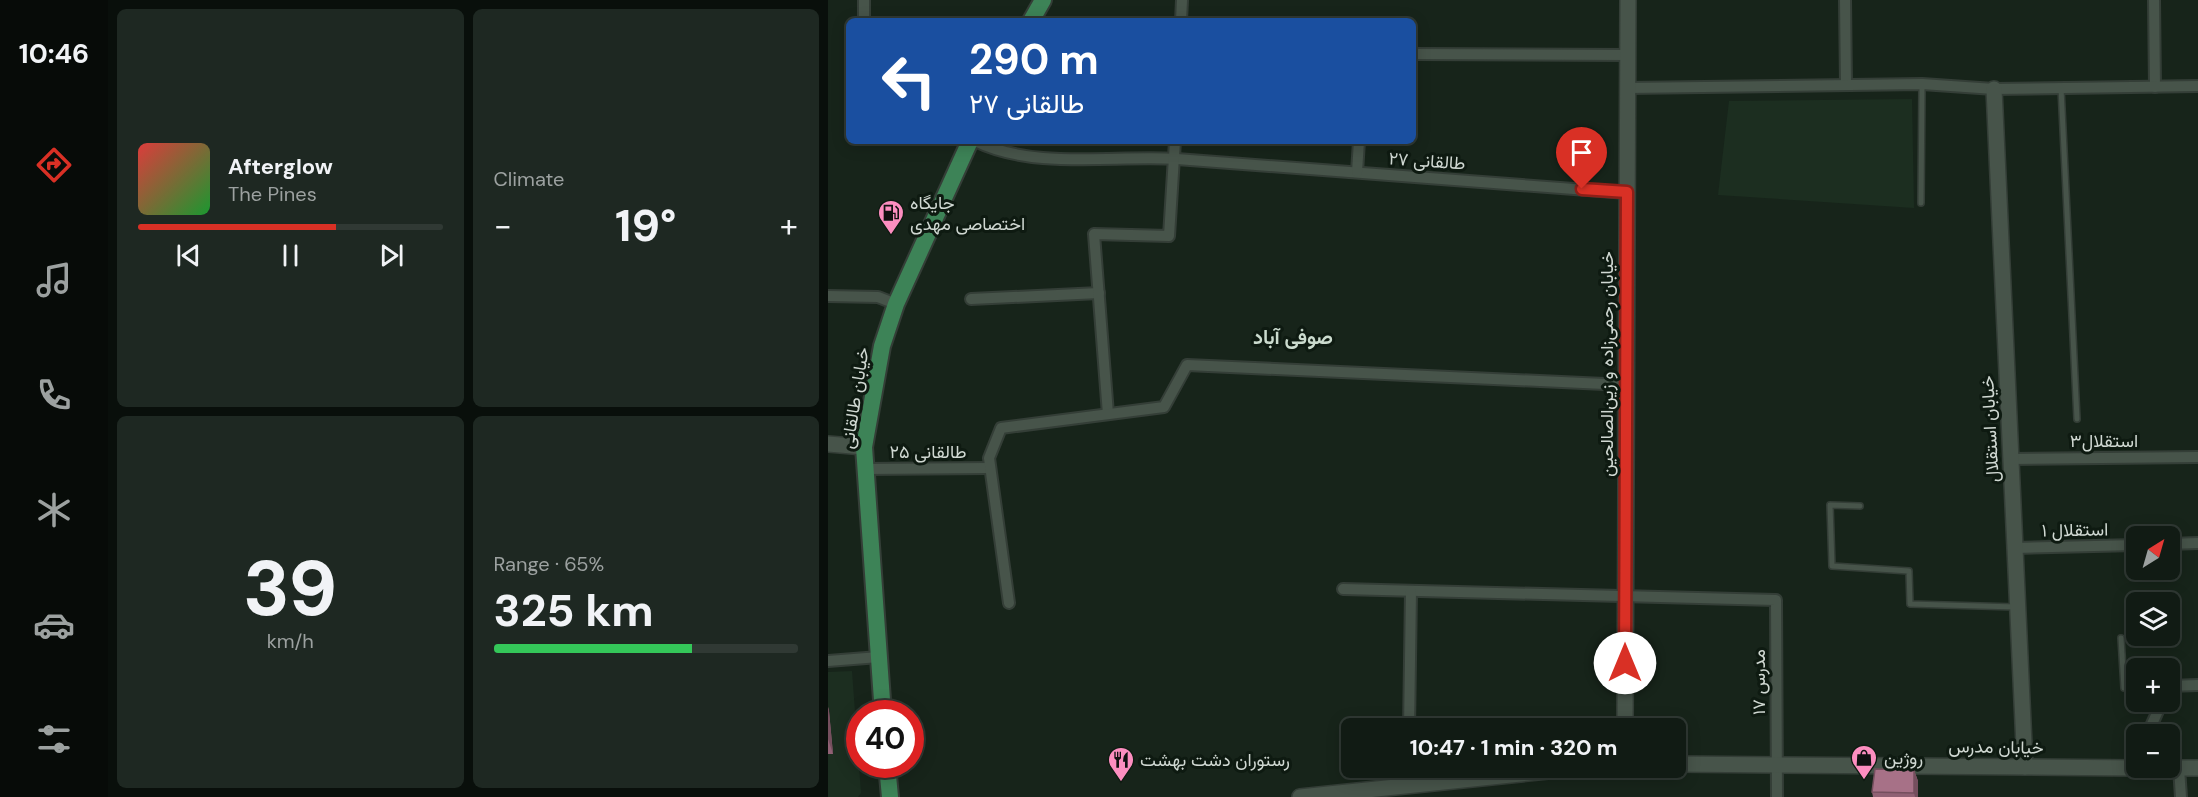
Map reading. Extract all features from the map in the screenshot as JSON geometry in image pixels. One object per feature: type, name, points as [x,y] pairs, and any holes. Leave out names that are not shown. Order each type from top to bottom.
[{"type":"main road","points":[[1033,18],[1043,0]]},
{"type":"main road","name":"خیابان طالقانی","points":[[882,700],[864,447],[882,346],[896,304],[969,144]]},
{"type":"main road","points":[[888,778],[890,797]]},
{"type":"street","points":[[864,0],[864,18]]},
{"type":"street","points":[[1181,18],[1182,0]]},
{"type":"street","name":"خیابان رحمی‌زاده و زین‌الصالحین","points":[[1625,718],[1628,0]]},
{"type":"street","points":[[1845,0],[1846,85]]},
{"type":"street","points":[[2154,0],[2156,87]]},
{"type":"street","points":[[1416,54],[1628,55]]},
{"type":"street","points":[[1628,88],[1922,84],[1994,89],[2198,86]]},
{"type":"street","name":"خیابان استقلال","points":[[1994,89],[2025,767]]},
{"type":"street","name":"طالقانی ۲۷","points":[[982,144],[1026,157],[1174,159],[1627,192]]},
{"type":"street","points":[[1108,414],[1094,234],[1169,236],[1175,144]]},
{"type":"street","points":[[1357,172],[1359,144]]},
{"type":"street","points":[[971,299],[1099,293]]},
{"type":"street","points":[[828,296],[878,297],[896,304]]},
{"type":"street","points":[[1009,603],[989,458],[1001,428],[1164,407],[1187,365],[1626,385]]},
{"type":"street","points":[[828,444],[864,447]]},
{"type":"street","name":"استقلال۳","points":[[2011,459],[2198,457]]},
{"type":"street","name":"طالقانی ۲۵","points":[[865,469],[990,468]]},
{"type":"street","points":[[2180,544],[2198,543]]},
{"type":"street","name":"استقلال ۱","points":[[2015,548],[2126,545]]},
{"type":"street","points":[[1343,589],[1626,597]]},
{"type":"street","points":[[1409,718],[1412,591]]},
{"type":"street","name":"مدرس ۱۷","points":[[1626,597],[1776,600],[1777,797]]},
{"type":"street","points":[[828,661],[879,657]]},
{"type":"street","points":[[2180,686],[2198,686]]},
{"type":"street","name":"خیابان مدرس","points":[[1686,764],[1875,769],[2126,765]]},
{"type":"street","points":[[2180,768],[2198,768]]},
{"type":"street","points":[[1408,778],[1408,786]]},
{"type":"street","points":[[1300,797],[1483,778]]},
{"type":"street","points":[[2180,778],[2181,797]]},
{"type":"lane","points":[[1921,203],[1922,84]]},
{"type":"lane","points":[[2061,88],[2078,419]]},
{"type":"lane","points":[[1860,506],[1830,505],[1832,566],[1909,571],[1910,604],[2017,607]]},
{"type":"lane","points":[[2121,638],[2124,688],[2126,688]]},
{"type":"shaded area","points":[[1912,99],[1914,208],[1718,195],[1729,101]]},
{"type":"shaded area","points":[[852,671],[854,700],[846,700],[846,778],[860,778],[861,793],[858,797],[828,797],[828,672]]},
{"type":"building","points":[[1875,769],[1914,770],[1914,793],[1872,792]]},
{"type":"place","name":"جایگاه اختصاصی مهدی","points":[[891,236]]},
{"type":"place","name":"روژین","points":[[1864,781]]},
{"type":"place","name":"رستوران دشت بهشت","points":[[1121,783]]},
{"type":"district","name":"صوفی آباد","points":[[1293,337]]},
{"type":"route","points":[[1582,189],[1627,192],[1625,663]]}]
